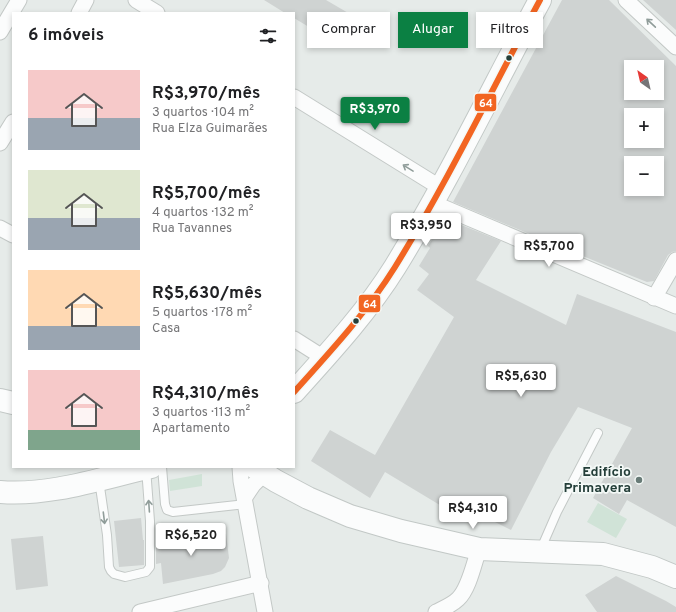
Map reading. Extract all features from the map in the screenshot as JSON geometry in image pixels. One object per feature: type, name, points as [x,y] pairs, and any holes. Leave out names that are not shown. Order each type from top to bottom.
[{"type":"main road","points":[[295,391],[367,308],[395,268],[437,196],[540,0]]},
{"type":"main road","points":[[0,400],[12,403]]},
{"type":"main road","points":[[0,492],[40,491],[99,480],[149,468]]},
{"type":"main road","points":[[259,471],[308,498],[350,516],[401,531],[479,549],[603,554],[652,567],[676,577]]},
{"type":"street","points":[[0,32],[19,0]]},
{"type":"street","points":[[80,12],[86,0]]},
{"type":"street","points":[[136,0],[155,12]]},
{"type":"street","points":[[626,0],[676,47]]},
{"type":"street","points":[[295,98],[437,196],[654,298],[676,306]]},
{"type":"street","points":[[0,143],[12,124]]},
{"type":"street","points":[[0,228],[12,234]]},
{"type":"street","points":[[654,298],[676,260]]},
{"type":"street","points":[[295,340],[324,358]]},
{"type":"street","points":[[240,468],[241,481],[261,583],[265,612]]},
{"type":"street","points":[[245,501],[259,471]]},
{"type":"street","points":[[436,612],[450,606],[460,598],[465,589],[479,549]]},
{"type":"street","points":[[140,612],[261,583]]},
{"type":"lane","points":[[540,551],[598,433]]},
{"type":"lane","points":[[153,468],[167,510],[173,512],[245,501]]},
{"type":"lane","points":[[99,480],[107,535],[109,567],[114,574],[125,577],[146,572],[150,567],[150,521],[153,468]]},
{"type":"green space","points":[[202,474],[202,486],[170,491],[169,480]]},
{"type":"green space","points":[[598,503],[627,519],[616,538],[587,522]]},
{"type":"building","points":[[264,0],[326,0],[347,12],[307,12],[307,26],[295,19],[295,12],[283,12]]},
{"type":"building","points":[[562,0],[609,0],[676,66],[676,251],[668,255],[654,281],[647,282],[453,202],[536,48],[543,48],[543,35]]},
{"type":"building","points":[[643,0],[676,0],[676,30]]},
{"type":"building","points":[[442,224],[459,224],[501,241],[476,280],[566,325],[577,294],[676,332],[676,527],[627,500],[619,514],[593,498],[632,428],[578,407],[551,452],[511,530],[479,514],[473,525],[385,472],[370,498],[311,461],[330,430],[375,455],[454,317],[417,290],[429,274],[419,266],[430,248],[428,246]]},
{"type":"building","points":[[141,518],[144,540],[144,565],[119,567],[114,521]]},
{"type":"building","points":[[226,534],[229,558],[225,567],[221,571],[163,584],[161,563],[156,564],[156,539]]},
{"type":"building","points":[[43,536],[48,586],[16,590],[11,539]]},
{"type":"building","points":[[616,576],[676,607],[676,612],[597,612],[585,595]]},
{"type":"transit line","name":"64","points":[[295,391],[360,316],[395,267],[452,168],[540,0]]},
{"type":"place","name":"Edifício Primavera","points":[[639,480]]}]
